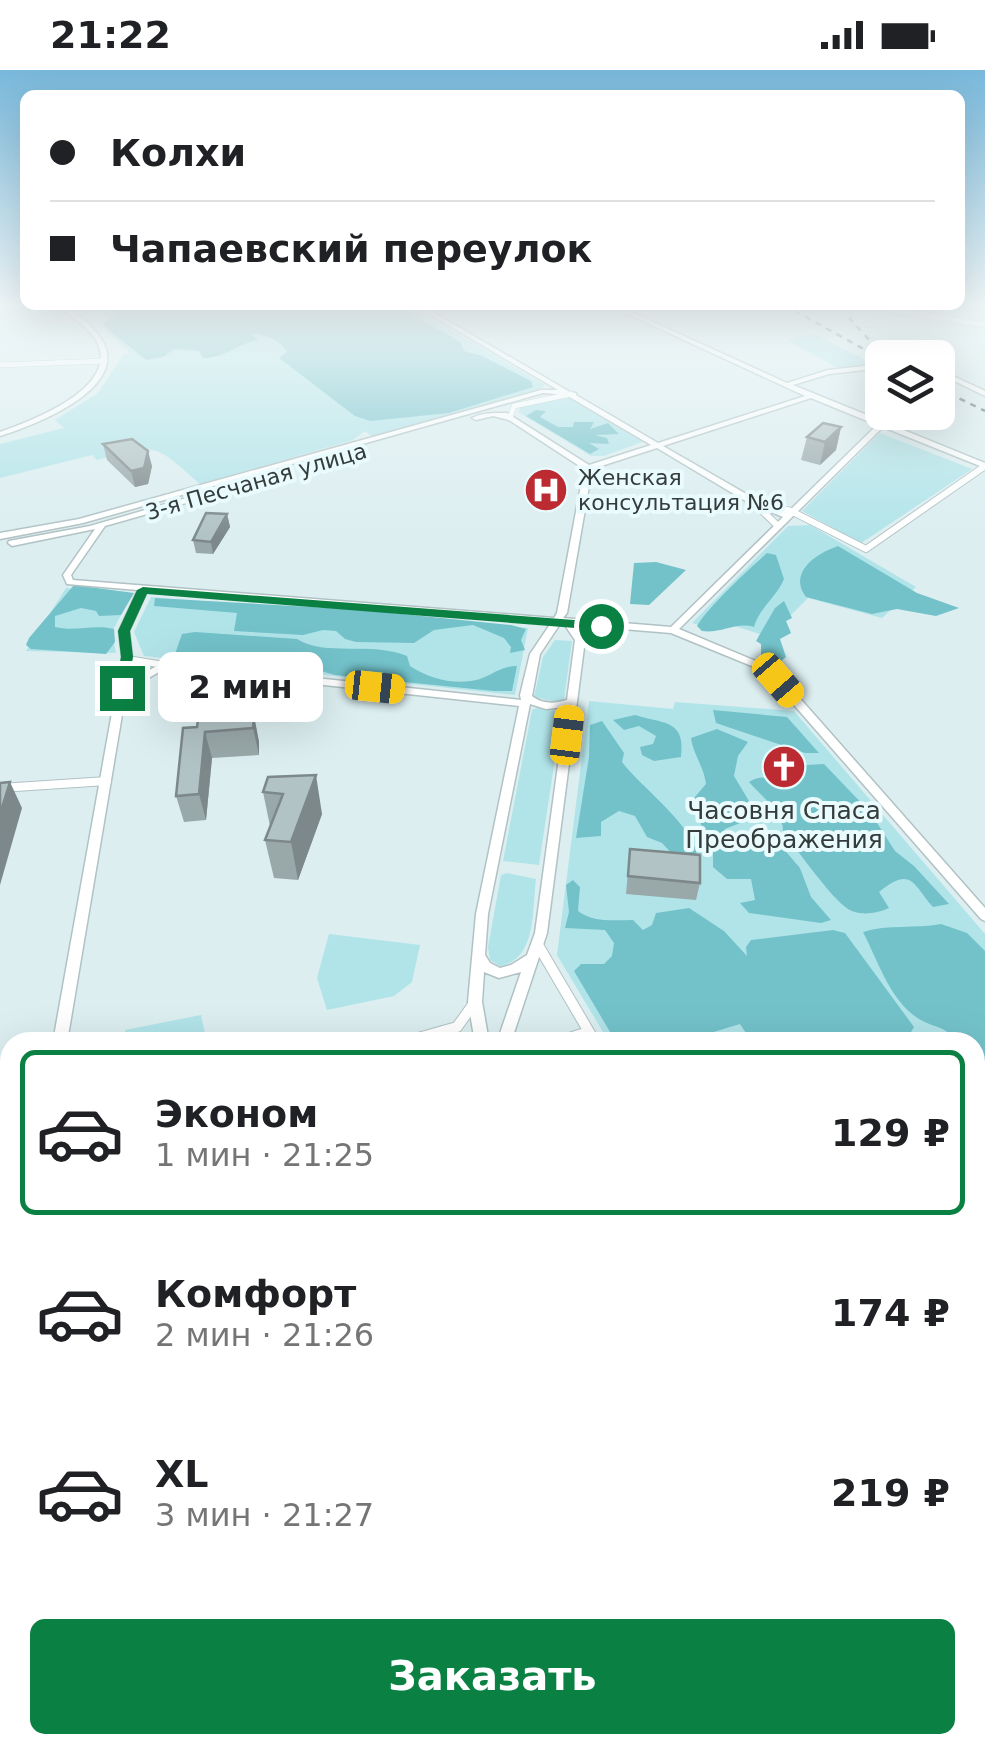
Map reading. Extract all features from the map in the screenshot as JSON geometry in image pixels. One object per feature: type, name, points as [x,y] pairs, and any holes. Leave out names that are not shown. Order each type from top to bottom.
[{"type":"street","points":[[0,434],[68,404],[93,381]]},
{"type":"street","points":[[550,381],[551,392]]},
{"type":"street","points":[[550,381],[752,501],[789,513],[866,549],[985,466]]},
{"type":"street","points":[[777,381],[865,419]]},
{"type":"street","points":[[787,385],[801,381]]},
{"type":"street","points":[[957,381],[985,394]]},
{"type":"street","points":[[510,418],[514,406],[551,392],[574,394]]},
{"type":"street","name":"3-я Песчаная улица","points":[[0,536],[80,521],[503,402],[551,392]]},
{"type":"street","points":[[588,468],[810,396]]},
{"type":"street","points":[[503,402],[498,408],[510,418],[588,468]]},
{"type":"street","name":"3-я Песчаная улица","points":[[0,544],[72,532],[487,415],[510,418]]},
{"type":"street","points":[[672,630],[875,430]]},
{"type":"street","points":[[893,430],[985,466]]},
{"type":"street","points":[[576,458],[601,462]]},
{"type":"street","points":[[480,1032],[476,1002],[477,950],[524,699],[535,654],[562,620],[588,468]]},
{"type":"street","points":[[752,501],[778,526]]},
{"type":"street","points":[[118,510],[104,522],[67,579],[76,585],[672,630],[772,674],[985,916]]},
{"type":"street","points":[[80,521],[104,522]]},
{"type":"street","points":[[72,532],[90,531],[94,538]]},
{"type":"street","points":[[62,1032],[127,659],[124,631],[143,590]]},
{"type":"street","points":[[562,620],[580,640]]},
{"type":"street","points":[[508,1032],[536,951],[580,640],[593,629],[608,626]]},
{"type":"street","points":[[127,659],[164,666],[524,699],[533,704],[560,706],[572,702]]},
{"type":"street","points":[[122,688],[164,666]]},
{"type":"street","points":[[0,788],[107,781]]},
{"type":"street","points":[[477,950],[484,967],[498,974],[515,969],[536,951]]},
{"type":"street","points":[[536,951],[588,1032]]},
{"type":"street","points":[[439,1032],[457,1027],[476,1002]]},
{"type":"shaded area","points":[[106,381],[537,381],[545,385],[540,390],[373,437],[365,431],[353,440],[200,484],[163,454],[144,449],[97,460],[92,455],[0,478],[0,444],[64,428],[55,420],[98,393]]},
{"type":"shaded area","points":[[309,381],[530,381],[533,387],[449,413],[370,421],[355,416]]},
{"type":"shaded area","points":[[571,395],[645,441],[604,456],[591,456],[518,412],[521,407]]},
{"type":"shaded area","points":[[536,410],[546,411],[540,417],[558,427],[594,422],[590,429],[608,423],[619,434],[595,435],[607,438],[609,444],[589,443],[599,449],[590,454],[526,416]]},
{"type":"shaded area","points":[[880,433],[972,469],[861,543],[802,511]]},
{"type":"shaded area","points":[[810,525],[916,587],[882,618],[808,598],[769,637],[729,624],[715,630],[692,623],[788,526]]},
{"type":"shaded area","points":[[838,546],[917,593],[959,608],[936,616],[897,609],[872,614],[806,597],[801,588],[802,572],[813,559]]},
{"type":"shaded area","points":[[767,553],[776,555],[784,579],[754,627],[702,631],[697,626],[710,609]]},
{"type":"shaded area","points":[[656,562],[686,570],[649,605],[630,604],[634,563]]},
{"type":"shaded area","points":[[74,585],[134,593],[121,615],[99,616],[96,611],[81,608],[55,616],[55,627],[114,629],[115,642],[106,654],[31,649],[26,645],[29,638]]},
{"type":"shaded area","points":[[66,588],[131,596],[112,632],[116,653],[26,651]]},
{"type":"shaded area","points":[[151,597],[528,628],[515,695],[144,656],[134,632]]},
{"type":"shaded area","points":[[155,598],[363,610],[511,625],[526,629],[521,640],[525,650],[510,653],[511,647],[504,638],[473,625],[434,630],[414,643],[356,642],[336,631],[323,630],[303,635],[234,631],[237,613],[154,606]]},
{"type":"shaded area","points":[[784,601],[792,618],[786,621],[791,633],[780,639],[786,657],[776,665],[761,657],[761,644],[756,641],[775,608]]},
{"type":"shaded area","points":[[182,634],[297,639],[321,647],[393,652],[407,656],[410,666],[418,671],[453,681],[480,679],[517,666],[512,691],[494,691],[335,675],[299,665],[273,670],[257,665],[258,658],[252,655],[175,654]]},
{"type":"shaded area","points":[[555,640],[572,641],[564,700],[557,702],[534,697],[543,657]]},
{"type":"shaded area","points":[[589,701],[673,709],[675,702],[794,711],[985,934],[985,1032],[603,1032],[557,955]]},
{"type":"shaded area","points":[[532,710],[562,712],[539,865],[503,861]]},
{"type":"shaded area","points":[[713,710],[787,717],[819,753],[805,753],[716,723]]},
{"type":"shaded area","points":[[635,715],[676,729],[682,745],[681,757],[654,761],[642,755],[640,747],[653,744],[656,736],[639,726],[624,730],[613,720]]},
{"type":"shaded area","points":[[602,721],[624,753],[622,762],[678,820],[697,856],[675,857],[662,843],[647,837],[635,816],[619,811],[601,822],[601,836],[576,838],[590,725]]},
{"type":"shaded area","points":[[717,729],[748,742],[738,756],[734,776],[758,816],[725,829],[724,833],[736,846],[776,840],[800,868],[811,897],[831,920],[821,923],[749,913],[740,903],[755,900],[751,879],[727,879],[713,867],[713,847],[694,811],[694,798],[706,784],[691,738]]},
{"type":"shaded area","points":[[824,764],[870,812],[895,851],[949,904],[933,907],[916,885],[905,879],[879,892],[889,908],[860,913],[837,900],[783,831],[775,811],[749,782],[800,777],[806,765]]},
{"type":"shaded area","points":[[501,875],[536,879],[527,944],[512,962],[500,966],[490,960],[488,947]]},
{"type":"shaded area","points":[[573,880],[580,887],[578,911],[584,915],[633,920],[643,930],[652,925],[656,913],[689,908],[724,931],[747,956],[746,947],[751,940],[833,930],[845,933],[914,1027],[911,1032],[745,1032],[740,1024],[714,1032],[610,1032],[574,971],[581,964],[604,964],[612,956],[614,943],[605,930],[565,928],[569,912],[566,885]]},
{"type":"shaded area","points":[[941,924],[967,933],[985,951],[985,1032],[947,1032],[909,1011],[886,980],[863,932]]},
{"type":"shaded area","points":[[329,934],[420,945],[412,982],[394,996],[327,1010],[317,978]]},
{"type":"shaded area","points":[[201,1015],[205,1032],[125,1032]]},
{"type":"building","points":[[823,423],[841,427],[825,442],[807,437]]},
{"type":"building","points":[[132,439],[148,451],[144,468],[131,471],[103,444]]},
{"type":"building","points":[[206,513],[227,514],[211,542],[193,540]]},
{"type":"building","points":[[254,716],[253,728],[205,732],[199,794],[176,796],[183,728],[197,727],[198,720]]},
{"type":"building","points":[[316,775],[291,842],[265,840],[283,794],[263,792],[268,777]]},
{"type":"building","points":[[10,782],[0,814],[0,783]]},
{"type":"building","points":[[630,849],[700,855],[700,883],[628,876]]},
{"type":"railway","points":[[955,396],[985,411]]},
{"type":"place","name":"Женская консультация №6","points":[[546,490]]},
{"type":"place","name":"Часовня Спаса Преображения","points":[[784,767]]},
{"type":"route","points":[[122,688],[127,657],[124,631],[143,590],[601,626]]}]
